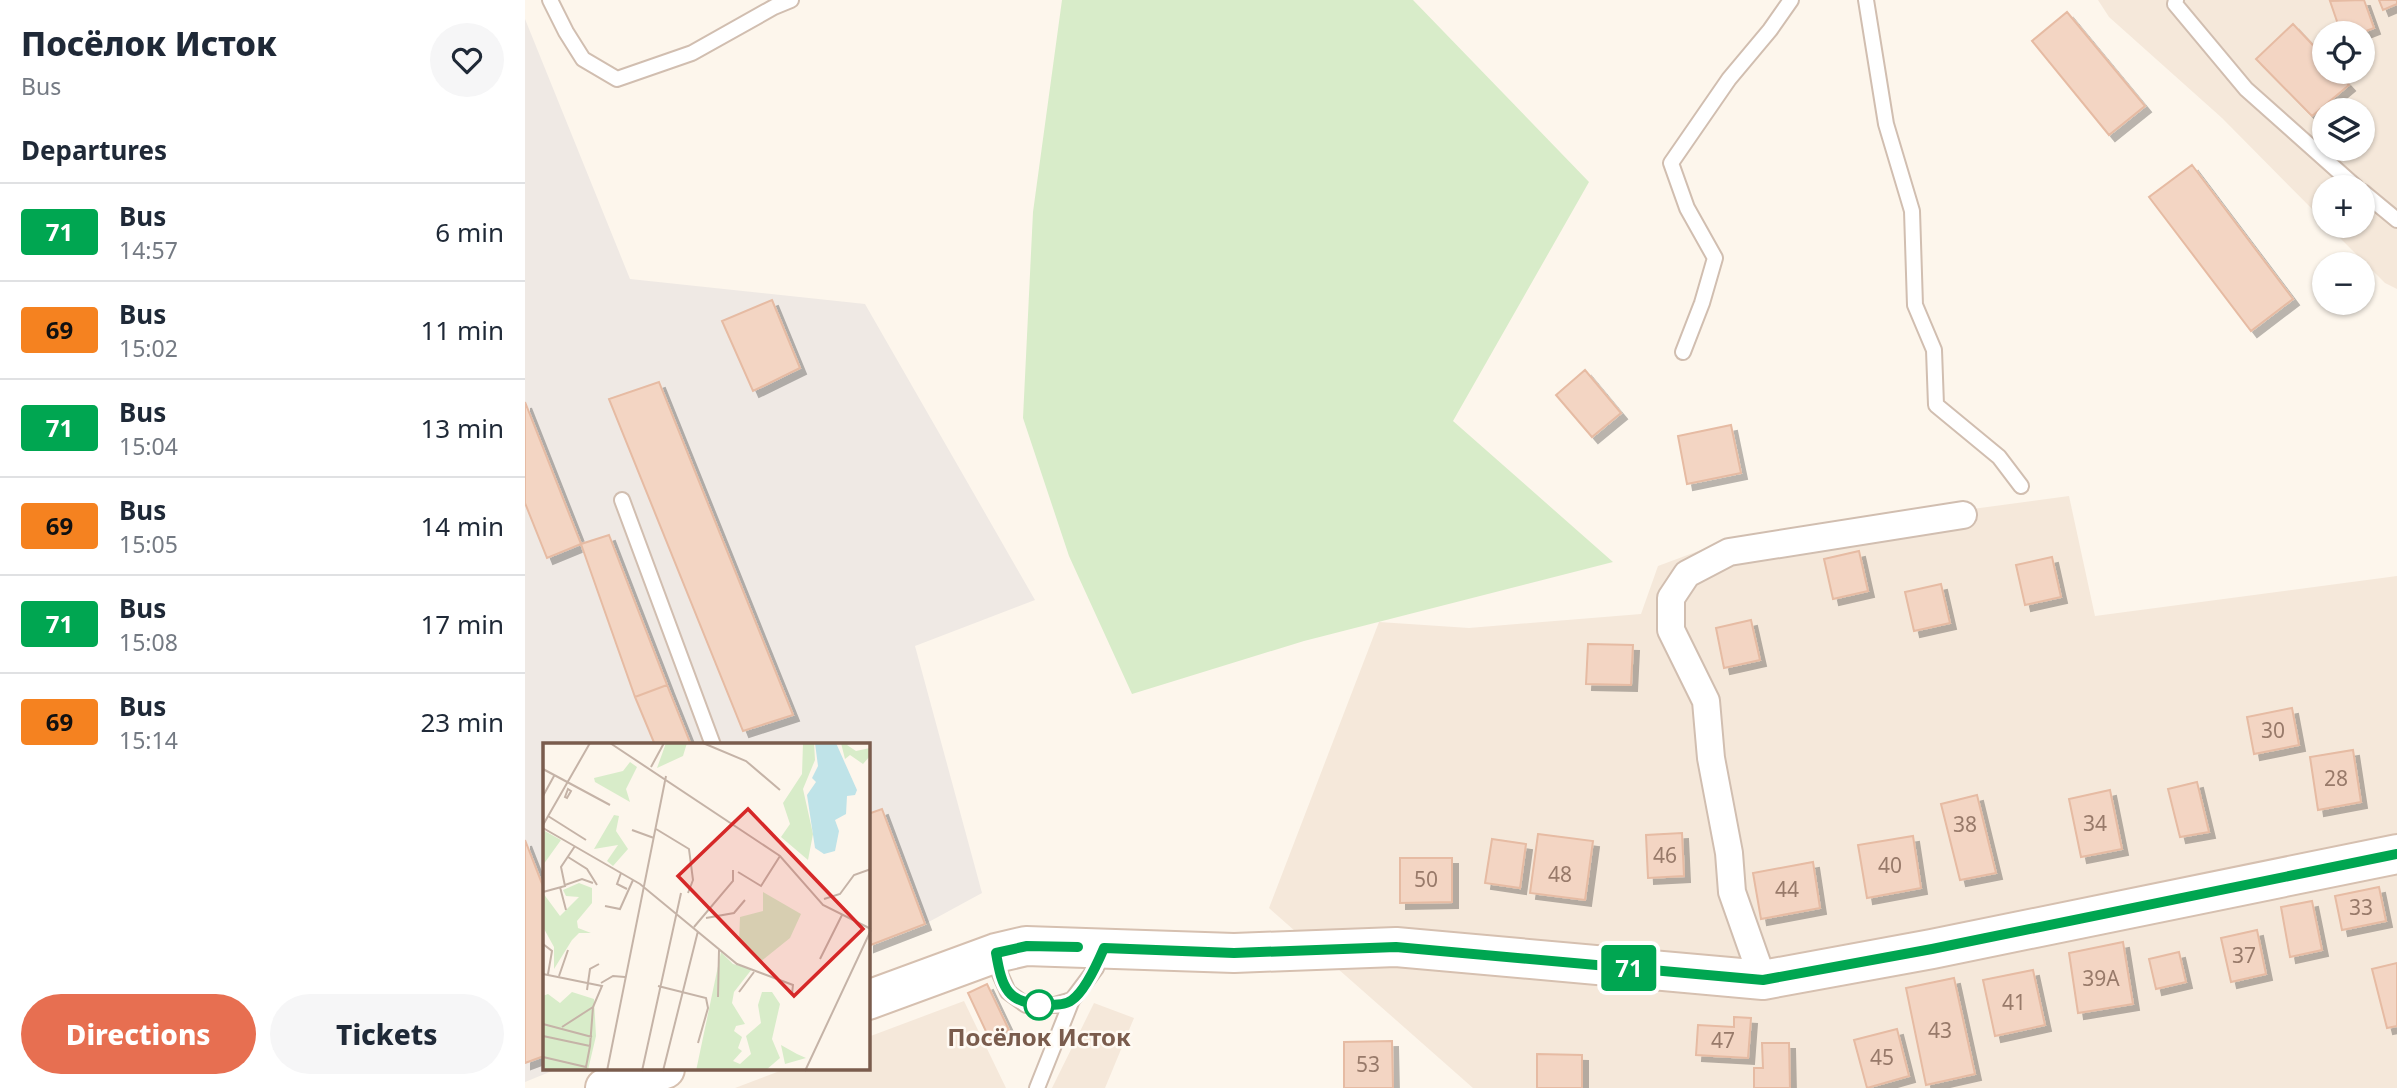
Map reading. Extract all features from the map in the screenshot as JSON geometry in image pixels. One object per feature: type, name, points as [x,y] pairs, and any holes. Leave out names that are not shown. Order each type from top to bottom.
[{"type":"street","points":[[1763,980],[1732,892],[1729,853],[1711,758],[1706,701],[1671,630],[1671,598],[1687,574],[1729,552],[1963,515]]},
{"type":"street","points":[[870,999],[996,953],[1027,946],[1234,953],[1396,947],[1763,980],[1932,949],[2397,854]]},
{"type":"street","points":[[605,1088],[661,1070]]},
{"type":"lane","points":[[550,0],[583,59],[617,79],[692,53],[791,0]]},
{"type":"lane","points":[[1683,352],[1702,303],[1715,258],[1687,208],[1671,163],[1729,79],[1791,0]]},
{"type":"lane","points":[[1866,0],[1886,124],[1912,211],[1915,305],[1934,350],[1936,405],[2000,457],[2021,486]]},
{"type":"lane","points":[[2176,0],[2175,4],[2246,89],[2343,175]]},
{"type":"lane","points":[[2375,202],[2397,220]]},
{"type":"lane","points":[[622,500],[712,743]]},
{"type":"lane","points":[[1037,1088],[1072,1000],[1096,968],[1104,948]]},
{"type":"lane","points":[[996,953],[1000,974],[1008,992],[1025,1004],[1055,1005],[1072,1000]]},
{"type":"shaded area","points":[[2098,0],[2397,0],[2397,289],[2385,283],[2375,273],[2375,252],[2354,252],[2340,238],[2375,238],[2375,175],[2312,175],[2312,209],[2222,118],[2109,17]]},
{"type":"shaded area","points":[[525,19],[630,279],[865,304],[1035,600],[915,646],[982,893],[925,924],[870,945],[870,743],[543,743],[543,1070],[555,1070],[525,1082]]},
{"type":"shaded area","points":[[2069,496],[2095,616],[2397,576],[2397,1088],[1473,1088],[1269,908],[1379,622],[1469,628],[1641,614],[1658,566],[1720,543]]},
{"type":"shaded area","points":[[964,1001],[1006,1088],[735,1088],[782,1070],[870,1070],[870,1036]]},
{"type":"shaded area","points":[[1094,1003],[1134,1018],[1105,1088],[1052,1088]]},
{"type":"green space","points":[[1062,0],[1413,0],[1589,182],[1453,421],[1613,562],[1304,641],[1132,694],[1069,556],[1023,418],[1033,212]]},
{"type":"building","points":[[2364,0],[2372,21],[2337,21],[2330,1]]},
{"type":"building","points":[[2379,0],[2397,0],[2397,4],[2383,10]]},
{"type":"building","points":[[2067,12],[2145,106],[2109,135],[2032,41]]},
{"type":"building","points":[[2293,24],[2312,44],[2312,84],[2349,85],[2333,98],[2312,98],[2312,116],[2256,59]]},
{"type":"building","points":[[2192,165],[2293,299],[2251,331],[2149,197]]},
{"type":"building","points":[[772,300],[800,368],[753,391],[722,321]]},
{"type":"building","points":[[1585,370],[1621,413],[1592,437],[1556,395]]},
{"type":"building","points":[[659,382],[793,715],[743,731],[609,399]]},
{"type":"building","points":[[525,402],[581,544],[547,558],[525,503]]},
{"type":"building","points":[[1731,425],[1741,473],[1687,484],[1678,436]]},
{"type":"building","points":[[609,535],[667,685],[635,697],[581,544]]},
{"type":"building","points":[[1859,551],[1868,591],[1833,599],[1824,559]]},
{"type":"building","points":[[2052,557],[2061,597],[2025,605],[2016,565]]},
{"type":"building","points":[[1941,584],[1950,623],[1914,631],[1905,592]]},
{"type":"building","points":[[1751,620],[1760,660],[1724,668],[1716,628]]},
{"type":"building","points":[[1588,644],[1633,645],[1631,685],[1586,684]]},
{"type":"building","points":[[667,685],[690,743],[654,743],[635,697]]},
{"type":"building","points":[[2292,708],[2299,745],[2254,754],[2247,717]]},
{"type":"building","points":[[2353,750],[2361,802],[2318,810],[2310,757]]},
{"type":"building","points":[[2197,782],[2209,832],[2180,837],[2168,789]]},
{"type":"building","points":[[2110,790],[2122,849],[2081,857],[2069,799]]},
{"type":"building","points":[[1977,795],[1996,873],[1960,880],[1941,804]]},
{"type":"building","points":[[882,809],[925,924],[870,945],[870,813]]},
{"type":"building","points":[[1682,833],[1684,876],[1648,878],[1646,835]]},
{"type":"building","points":[[1538,834],[1593,841],[1585,900],[1530,893]]},
{"type":"building","points":[[1913,836],[1921,888],[1867,898],[1858,845]]},
{"type":"building","points":[[1492,839],[1526,844],[1520,888],[1485,883]]},
{"type":"building","points":[[525,840],[543,886],[543,1056],[525,1063]]},
{"type":"building","points":[[1400,858],[1452,858],[1452,902],[1400,903]]},
{"type":"building","points":[[1813,862],[1820,908],[1761,919],[1753,873]]},
{"type":"building","points":[[2379,887],[2386,921],[2342,930],[2335,896]]},
{"type":"building","points":[[2312,901],[2322,950],[2290,957],[2281,907]]},
{"type":"building","points":[[2257,930],[2266,974],[2231,982],[2221,938]]},
{"type":"building","points":[[2123,942],[2133,1004],[2078,1013],[2069,953]]},
{"type":"building","points":[[2179,952],[2186,982],[2156,989],[2149,959]]},
{"type":"building","points":[[2397,963],[2397,1026],[2387,1028],[2372,969]]},
{"type":"building","points":[[2033,970],[2045,1025],[1995,1036],[1983,980]]},
{"type":"building","points":[[1954,978],[1975,1074],[1926,1085],[1906,988]]},
{"type":"building","points":[[987,984],[1009,1030],[990,1040],[968,993]]},
{"type":"building","points":[[1734,1017],[1751,1018],[1748,1058],[1696,1055],[1698,1025],[1734,1027]]},
{"type":"building","points":[[1897,1029],[1909,1076],[1867,1088],[1854,1040]]},
{"type":"building","points":[[1392,1041],[1393,1088],[1344,1088],[1344,1042]]},
{"type":"building","points":[[1762,1043],[1789,1043],[1790,1088],[1754,1088],[1754,1068],[1763,1068]]},
{"type":"building","points":[[1537,1054],[1582,1055],[1582,1088],[1537,1088]]},
{"type":"bus line","name":"71","points":[[1078,947],[1027,946],[996,953],[1000,974],[1008,992],[1025,1004],[1055,1005],[1072,1000],[1096,968],[1104,948],[1234,953],[1396,947],[1763,980],[1932,949],[2397,854]]},
{"type":"place","name":"Посёлок Исток","points":[[1039,1005]]}]
